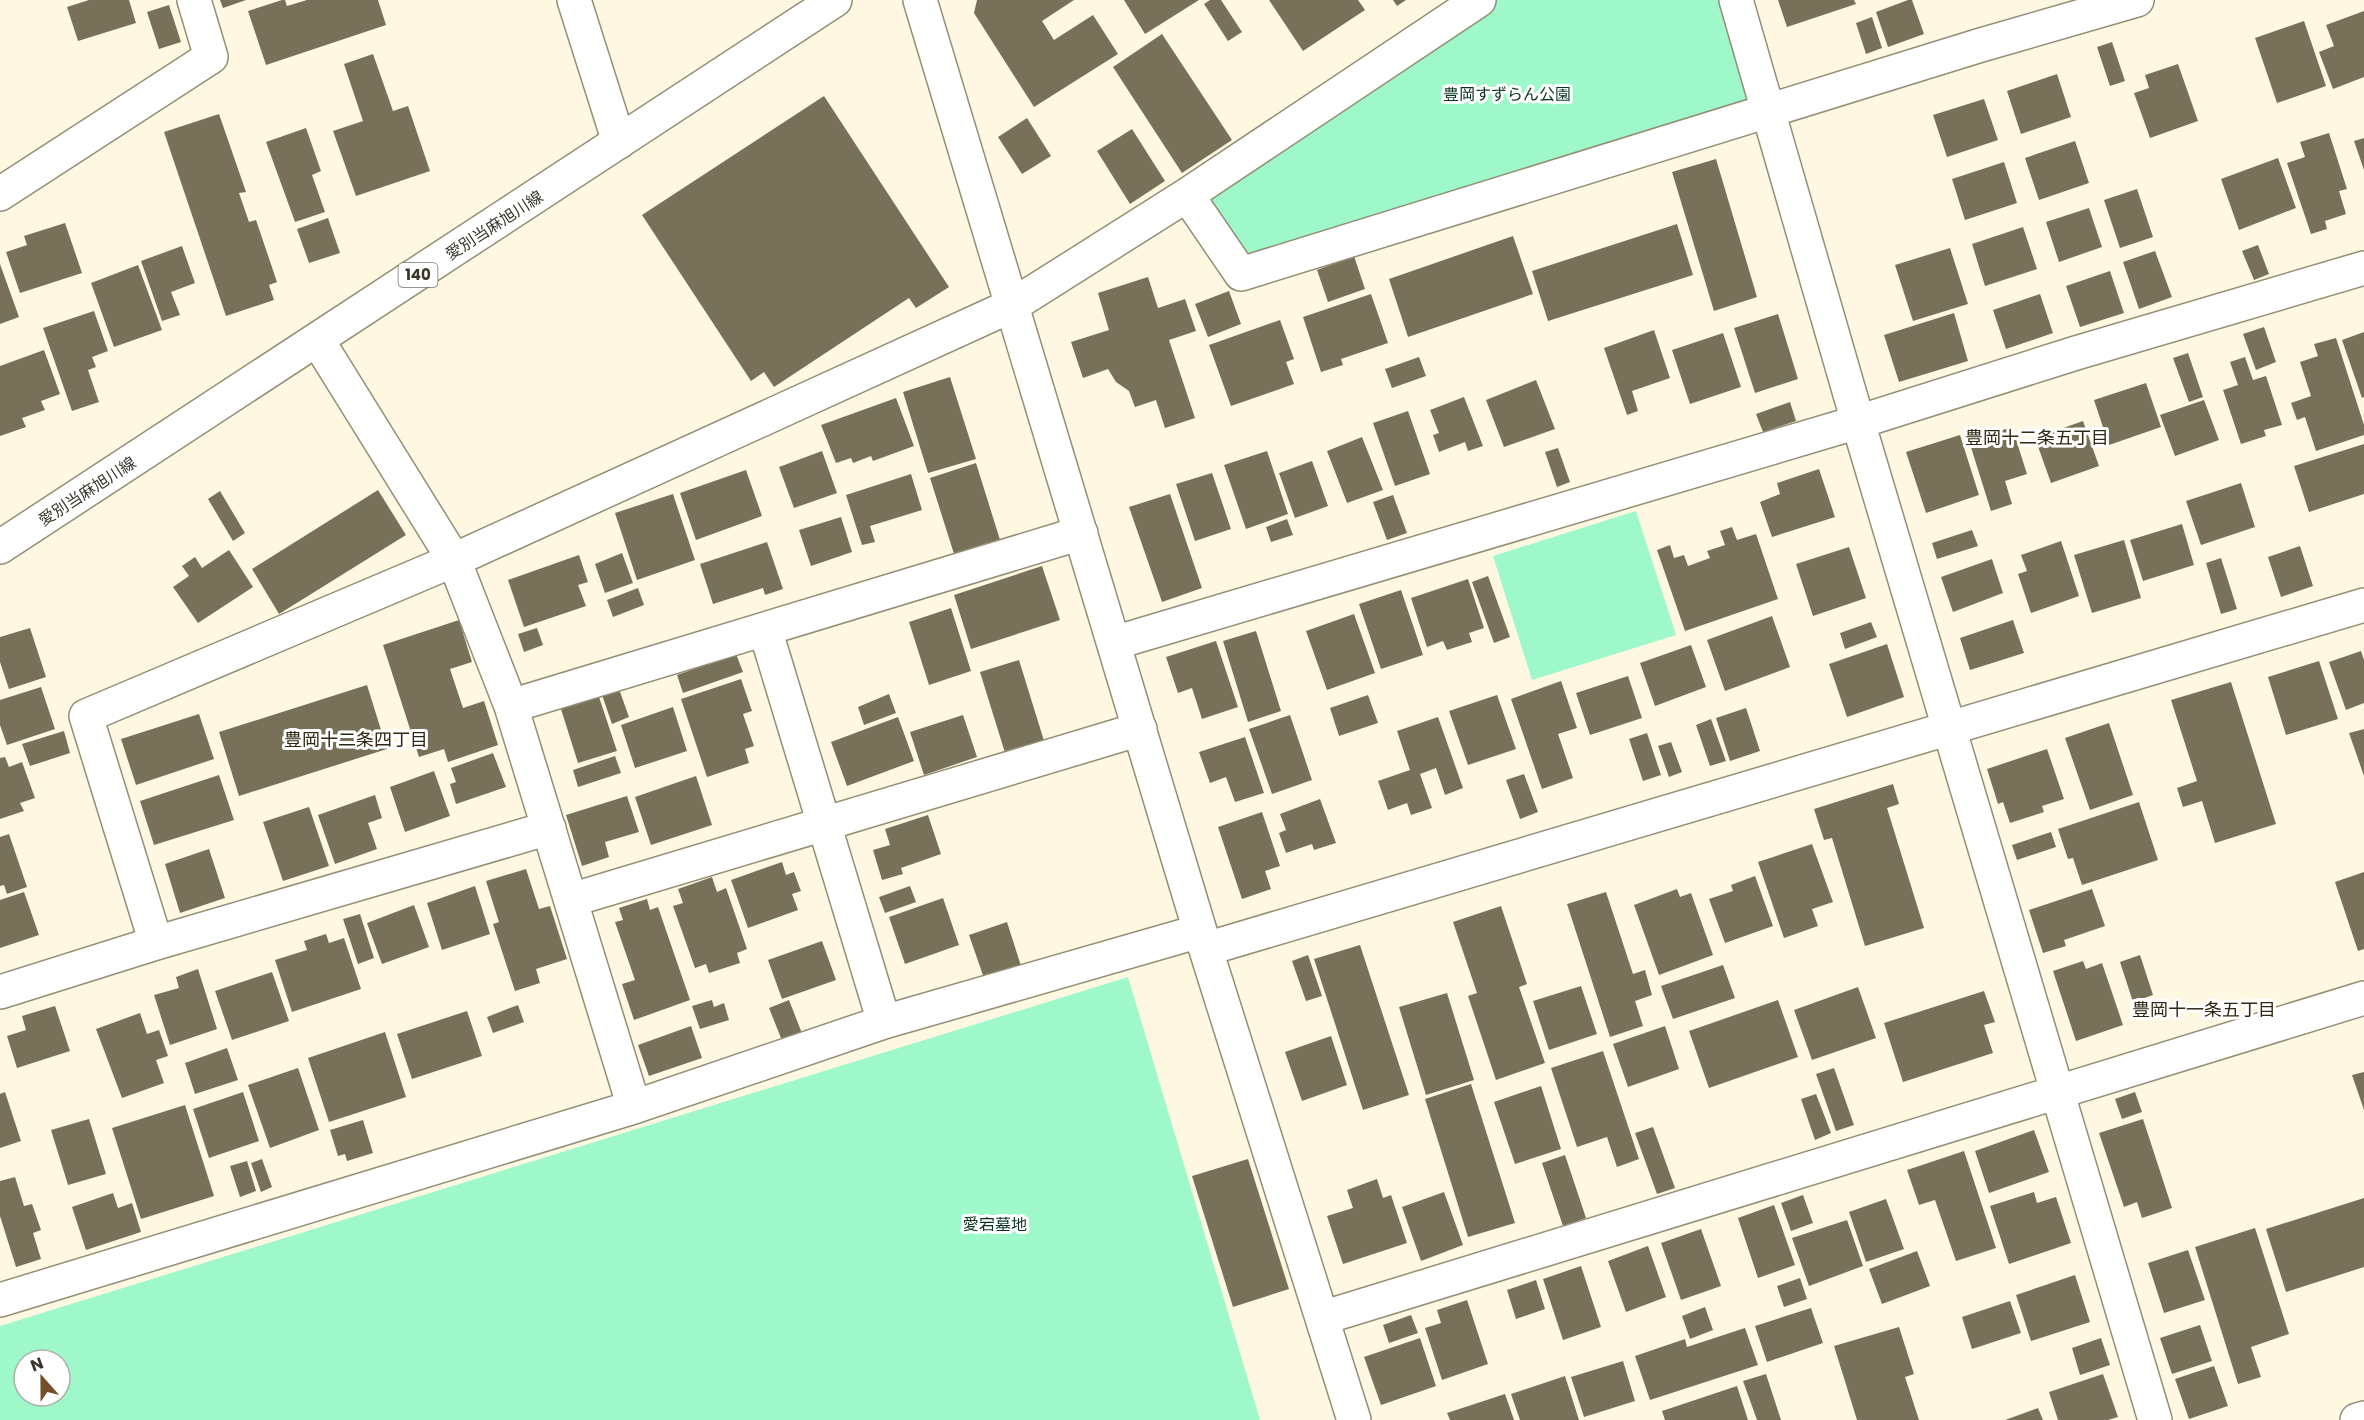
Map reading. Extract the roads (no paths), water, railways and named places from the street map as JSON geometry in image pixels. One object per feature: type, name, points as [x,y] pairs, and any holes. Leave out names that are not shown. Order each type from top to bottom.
[{"type":"street","points":[[0,194],[211,57],[194,0]]},
{"type":"street","points":[[574,0],[619,142]]},
{"type":"street","name":"愛別当麻旭川線","points":[[0,547],[318,341],[835,0]]},
{"type":"street","points":[[920,0],[1203,940],[1354,1420]]},
{"type":"street","points":[[156,943],[86,716],[454,560],[1013,305],[1187,195],[1479,0]]},
{"type":"street","points":[[1737,0],[1948,729],[2155,1420]]},
{"type":"street","points":[[1187,195],[1241,274],[2137,0]]},
{"type":"street","points":[[1114,643],[1858,422],[2076,353],[2364,268]]},
{"type":"street","points":[[318,341],[454,560],[511,706],[634,1107]]},
{"type":"street","points":[[511,706],[1081,533]]},
{"type":"street","points":[[0,1300],[634,1107],[884,1023],[1203,940],[1948,729],[2364,605]]},
{"type":"street","points":[[765,629],[884,1023]]},
{"type":"street","points":[[571,900],[1140,729]]},
{"type":"street","points":[[0,992],[156,943],[549,828]]},
{"type":"street","points":[[1322,1318],[2364,998]]},
{"type":"street","points":[[2357,1420],[2364,1418]]},
{"type":"district","name":"豊岡十二条五丁目","points":[[2037,438]]},
{"type":"district","name":"豊岡十二条四丁目","points":[[356,740]]},
{"type":"district","name":"豊岡十一条五丁目","points":[[2204,1010]]},
{"type":"park label","name":"豊岡すずらん公園","points":[[1507,94]]},
{"type":"park label","name":"愛宕墓地","points":[[995,1224]]}]
